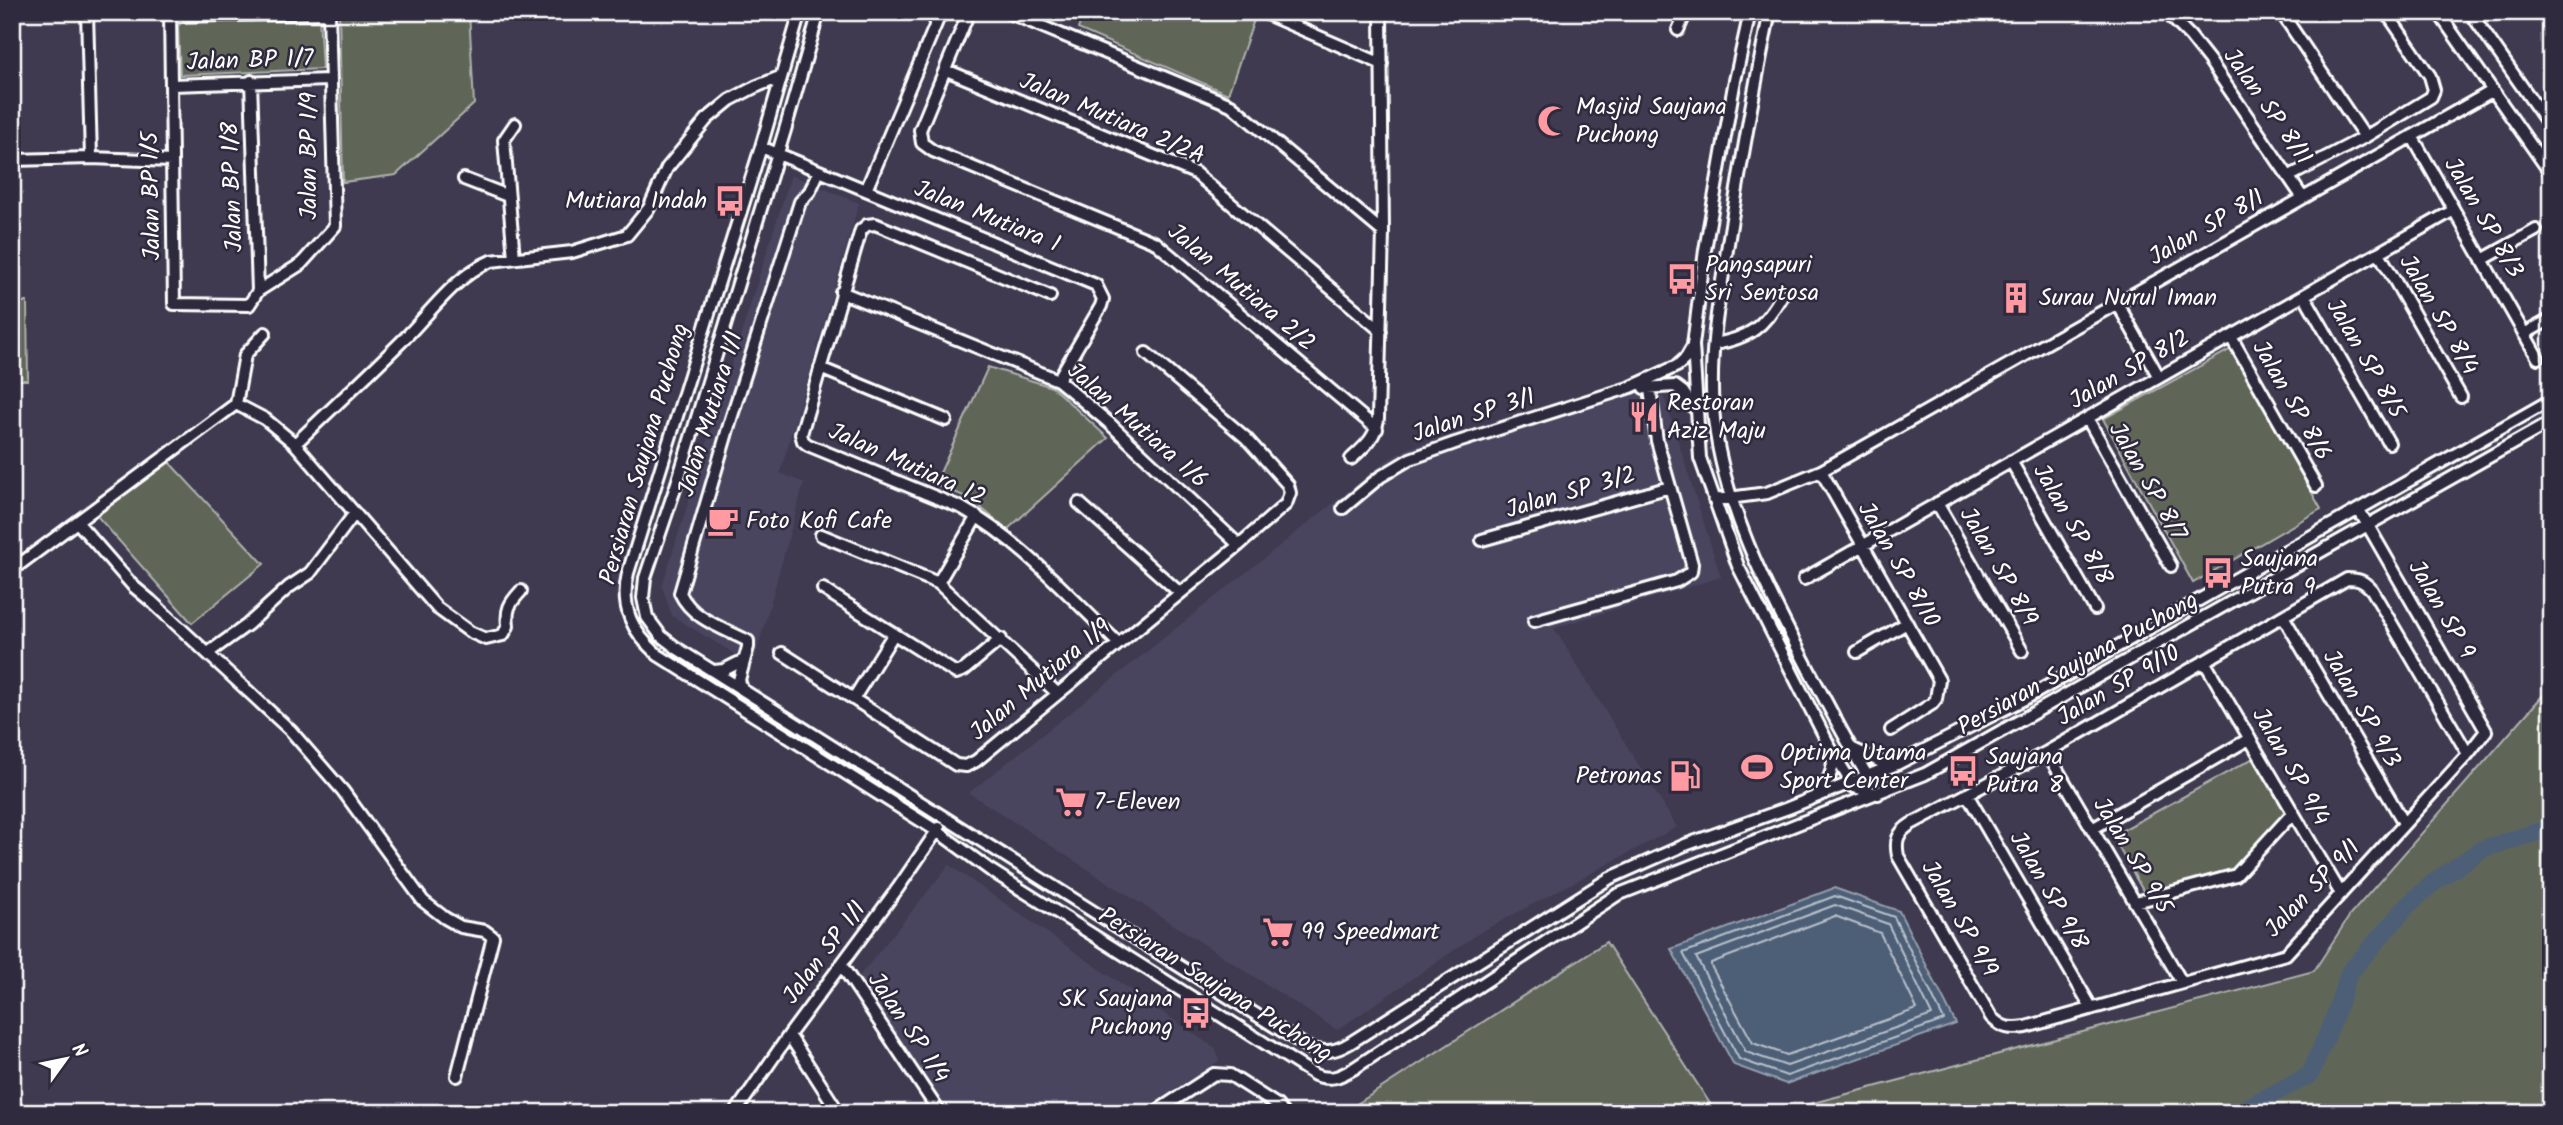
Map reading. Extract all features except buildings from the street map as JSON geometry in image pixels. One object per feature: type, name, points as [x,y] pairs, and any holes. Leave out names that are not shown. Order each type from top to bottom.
[{"type":"street","points":[[87,12],[91,158]]},
{"type":"street","points":[[170,14],[329,12]]},
{"type":"street","name":"Jalan BP 1/9","points":[[249,304],[258,291],[301,264],[334,226],[329,12]]},
{"type":"street","name":"Persiaran Saujana Puchong","points":[[800,12],[761,147],[628,573],[624,590],[625,606],[631,622],[642,641],[658,655],[937,831],[990,870],[1315,1075],[1328,1080],[1353,1069],[1617,895],[1925,774],[2551,422]]},
{"type":"street","name":"Persiaran Saujana Puchong","points":[[819,12],[677,483],[645,578],[643,598],[647,617],[661,636],[742,689],[1309,1048],[1326,1053],[1350,1043],[1586,892],[1654,857],[1897,764],[2030,696],[2551,400]]},
{"type":"street","points":[[866,190],[941,12]]},
{"type":"street","points":[[946,70],[969,12]]},
{"type":"street","points":[[1007,12],[1231,106],[1383,232]]},
{"type":"street","points":[[1262,12],[1382,64]]},
{"type":"street","points":[[1351,459],[1370,442],[1377,429],[1383,232],[1381,12]]},
{"type":"street","points":[[1678,30],[1686,12]]},
{"type":"street","points":[[1750,12],[1734,85],[1705,250],[1693,345],[1700,458],[1738,566],[1832,751],[1851,783],[1862,791],[1879,794]]},
{"type":"street","points":[[1770,12],[1754,88],[1714,344],[1713,411],[1732,499],[1759,571],[1850,748],[1868,777],[1862,791],[1844,808]]},
{"type":"street","name":"Jalan SP 8/11","points":[[2165,12],[2190,36],[2209,60],[2303,198]]},
{"type":"street","points":[[2281,12],[2365,136]]},
{"type":"street","points":[[2290,176],[2426,102],[2434,90],[2430,76],[2386,12]]},
{"type":"street","points":[[2438,12],[2551,174]]},
{"type":"street","points":[[2470,12],[2551,128]]},
{"type":"street","name":"Jalan BP 1/5","points":[[170,14],[174,304],[249,304]]},
{"type":"street","name":"Jalan Mutiara 2/2","points":[[946,70],[920,130],[922,143],[933,151],[1156,243],[1377,429]]},
{"type":"street","name":"Jalan Mutiara 2/2A","points":[[946,70],[1195,173],[1381,331]]},
{"type":"street","points":[[295,444],[404,339],[464,276],[491,261],[572,252],[627,235],[649,208],[667,169],[707,120],[730,100],[780,77]]},
{"type":"street","name":"Jalan BP 1/7","points":[[172,85],[330,80]]},
{"type":"street","name":"Jalan BP 1/8","points":[[251,81],[258,291]]},
{"type":"street","name":"Jalan SP 8/1","points":[[1714,500],[1767,493],[1821,471],[2492,91]]},
{"type":"street","points":[[514,258],[504,140],[515,124]]},
{"type":"street","name":"Jalan SP 8/3","points":[[2412,136],[2538,358]]},
{"type":"street","name":"Jalan Mutiara 1","points":[[761,147],[1096,285],[1103,299],[1101,306],[1058,380]]},
{"type":"street","points":[[12,160],[91,158],[172,161]]},
{"type":"street","name":"Jalan Mutiara 1/1","points":[[744,660],[748,641],[696,614],[685,605],[680,593],[730,422],[800,202],[810,191],[819,172]]},
{"type":"street","points":[[464,179],[508,196]]},
{"type":"street","name":"Jalan SP 8/2","points":[[1804,579],[2454,210]]},
{"type":"street","points":[[946,420],[820,368],[860,230],[875,223],[1049,296]]},
{"type":"street","points":[[2482,260],[2536,230]]},
{"type":"street","name":"Jalan SP 8/4","points":[[2379,253],[2461,397]]},
{"type":"street","name":"Jalan Mutiara 1/6","points":[[841,292],[1058,380],[1108,422],[1239,545]]},
{"type":"street","points":[[1714,344],[1740,340],[1752,332],[1773,312],[1782,295]]},
{"type":"street","name":"Jalan SP 8/5","points":[[2304,295],[2389,443]]},
{"type":"street","points":[[2117,303],[2159,377]]},
{"type":"street","points":[[2524,334],[2551,319]]},
{"type":"street","points":[[12,570],[236,404],[244,355],[265,333]]},
{"type":"street","name":"Jalan SP 8/6","points":[[2231,337],[2316,486]]},
{"type":"street","name":"Jalan SP 3/1","points":[[1343,508],[1380,477],[1410,459],[1631,387],[1677,366],[1686,358],[1693,345]]},
{"type":"street","name":"Jalan Mutiara 1/9","points":[[782,653],[956,765],[966,765],[976,761],[1239,545],[1286,504],[1290,493],[1284,478],[1246,438],[1146,353]]},
{"type":"street","name":"Jalan Mutiara 12","points":[[820,368],[801,434],[808,445],[977,516],[1010,540],[1118,643]]},
{"type":"street","name":"Jalan SP 3/1","points":[[1631,387],[1650,389],[1675,386],[1696,410]]},
{"type":"street","points":[[1534,621],[1677,581],[1691,572],[1692,564],[1657,440],[1650,389]]},
{"type":"street","points":[[236,404],[265,419],[295,444],[437,608],[470,632],[486,639],[503,635],[508,626],[508,605],[521,591]]},
{"type":"street","name":"Jalan SP 8/7","points":[[2087,418],[2171,566]]},
{"type":"street","name":"Jalan SP 8/8","points":[[2011,461],[2095,609]]},
{"type":"street","name":"Jalan SP 8/10","points":[[1821,471],[1939,680],[1936,699],[1932,704],[1891,730]]},
{"type":"street","name":"Jalan SP 3/2","points":[[1482,540],[1670,487]]},
{"type":"street","points":[[1079,503],[1180,593]]},
{"type":"street","name":"Jalan SP 8/9","points":[[1937,503],[2022,651]]},
{"type":"street","name":"Jalan SP 9","points":[[2359,510],[2486,731]]},
{"type":"street","points":[[208,653],[310,573],[355,513]]},
{"type":"street","points":[[938,583],[977,516]]},
{"type":"street","points":[[78,523],[133,586],[292,731],[322,766],[424,901],[461,927],[485,931],[493,937],[457,1076]]},
{"type":"street","points":[[821,535],[938,583],[1057,693]]},
{"type":"street","name":"Jalan SP 9/10","points":[[1902,830],[1968,796],[2347,579],[2365,582],[2372,590],[2468,754]]},
{"type":"street","points":[[823,589],[956,673],[964,670],[1001,639]]},
{"type":"street","name":"Jalan SP 9/3","points":[[2283,617],[2404,823]]},
{"type":"street","points":[[1857,652],[1907,623]]},
{"type":"street","points":[[854,698],[893,635]]},
{"type":"street","points":[[714,671],[724,670],[744,660]]},
{"type":"street","points":[[742,689],[739,680],[744,660]]},
{"type":"street","name":"Jalan SP 9/4","points":[[2204,661],[2341,894]]},
{"type":"street","name":"Jalan SP 9/1","points":[[2000,1026],[2009,1029],[2026,1027],[2182,981],[2284,955],[2486,731]]},
{"type":"street","points":[[2092,830],[2249,739]]},
{"type":"street","points":[[1850,748],[1883,763],[1897,764]]},
{"type":"street","points":[[1815,797],[1827,783],[1833,766],[1832,751]]},
{"type":"street","name":"Jalan SP 9/5","points":[[2046,752],[2182,981]]},
{"type":"street","name":"Jalan SP 9/8","points":[[1968,796],[2091,1007]]},
{"type":"street","points":[[2136,902],[2236,875],[2292,814]]},
{"type":"street","name":"Jalan SP 1/1","points":[[735,1113],[946,816]]},
{"type":"street","name":"Jalan SP 9/9","points":[[1902,830],[1896,838],[1898,856],[1992,1017],[2000,1026]]},
{"type":"street","points":[[1584,916],[1586,892],[1617,895]]},
{"type":"street","name":"Jalan SP 1/4","points":[[842,966],[940,1113]]},
{"type":"street","points":[[789,1035],[839,1113]]},
{"type":"street","points":[[1154,1113],[1214,1074],[1222,1073],[1230,1075],[1278,1105],[1283,1113]]},
{"type":"shaded area","points":[[791,175],[859,203],[780,473],[804,483],[753,665],[672,616],[662,586]]},
{"type":"shaded area","points":[[1631,380],[1664,397],[1721,577],[1554,628],[1677,827],[1481,932],[1337,1030],[969,793],[1386,461],[1409,448]]},
{"type":"shaded area","points":[[949,865],[1216,1049],[1219,1061],[1137,1113],[948,1113],[857,979]]},
{"type":"green space","points":[[339,12],[469,12],[474,104],[396,175],[343,182]]},
{"type":"green space","points":[[1084,12],[1244,12],[1255,17],[1228,94],[1078,29]]},
{"type":"green space","points":[[319,16],[322,69],[180,75],[178,26],[187,18]]},
{"type":"green space","points":[[12,274],[16,275],[17,302],[27,302],[28,380],[12,380]]},
{"type":"green space","points":[[2231,349],[2321,509],[2193,583],[2103,419]]},
{"type":"green space","points":[[988,367],[1052,387],[1108,438],[1007,530],[971,499],[935,484]]},
{"type":"green space","points":[[168,461],[264,564],[192,623],[97,516]]},
{"type":"green space","points":[[2551,686],[2551,1113],[1775,1113],[2314,971],[2350,915]]},
{"type":"green space","points":[[2257,756],[2289,813],[2237,870],[2146,896],[2112,836]]},
{"type":"green space","points":[[1606,942],[1716,1113],[1343,1113]]},
{"type":"water","points":[[1834,888],[1899,911],[1956,1024],[1786,1084],[1734,1065],[1671,949]]},
{"type":"waterway","points":[[2236,1113],[2310,1075],[2349,973],[2409,904],[2433,883],[2482,849],[2541,831],[2551,835]]},
{"type":"place","name":"Masjid Saujana Puchong","points":[[1553,121]]},
{"type":"place","name":"Mutiara Indah","points":[[730,201]]},
{"type":"place","name":"Pangsapuri Sri Sentosa","points":[[1682,279]]},
{"type":"place","name":"Surau Nurul Iman","points":[[2016,298]]},
{"type":"place","name":"Restoran Aziz Maju","points":[[1644,417]]},
{"type":"place","name":"Foto Kofi Cafe","points":[[723,521]]},
{"type":"place","name":"Saujana Putra 9","points":[[2218,573]]},
{"type":"place","name":"Optima Utama Sport Center","points":[[1757,767]]},
{"type":"place","name":"Saujana Putra 8","points":[[1963,771]]},
{"type":"place","name":"Petronas","points":[[1685,776]]},
{"type":"place","name":"7-Eleven","points":[[1071,802]]},
{"type":"place","name":"99 Speedmart","points":[[1278,932]]},
{"type":"place","name":"SK Saujana Puchong","points":[[1196,1013]]}]
